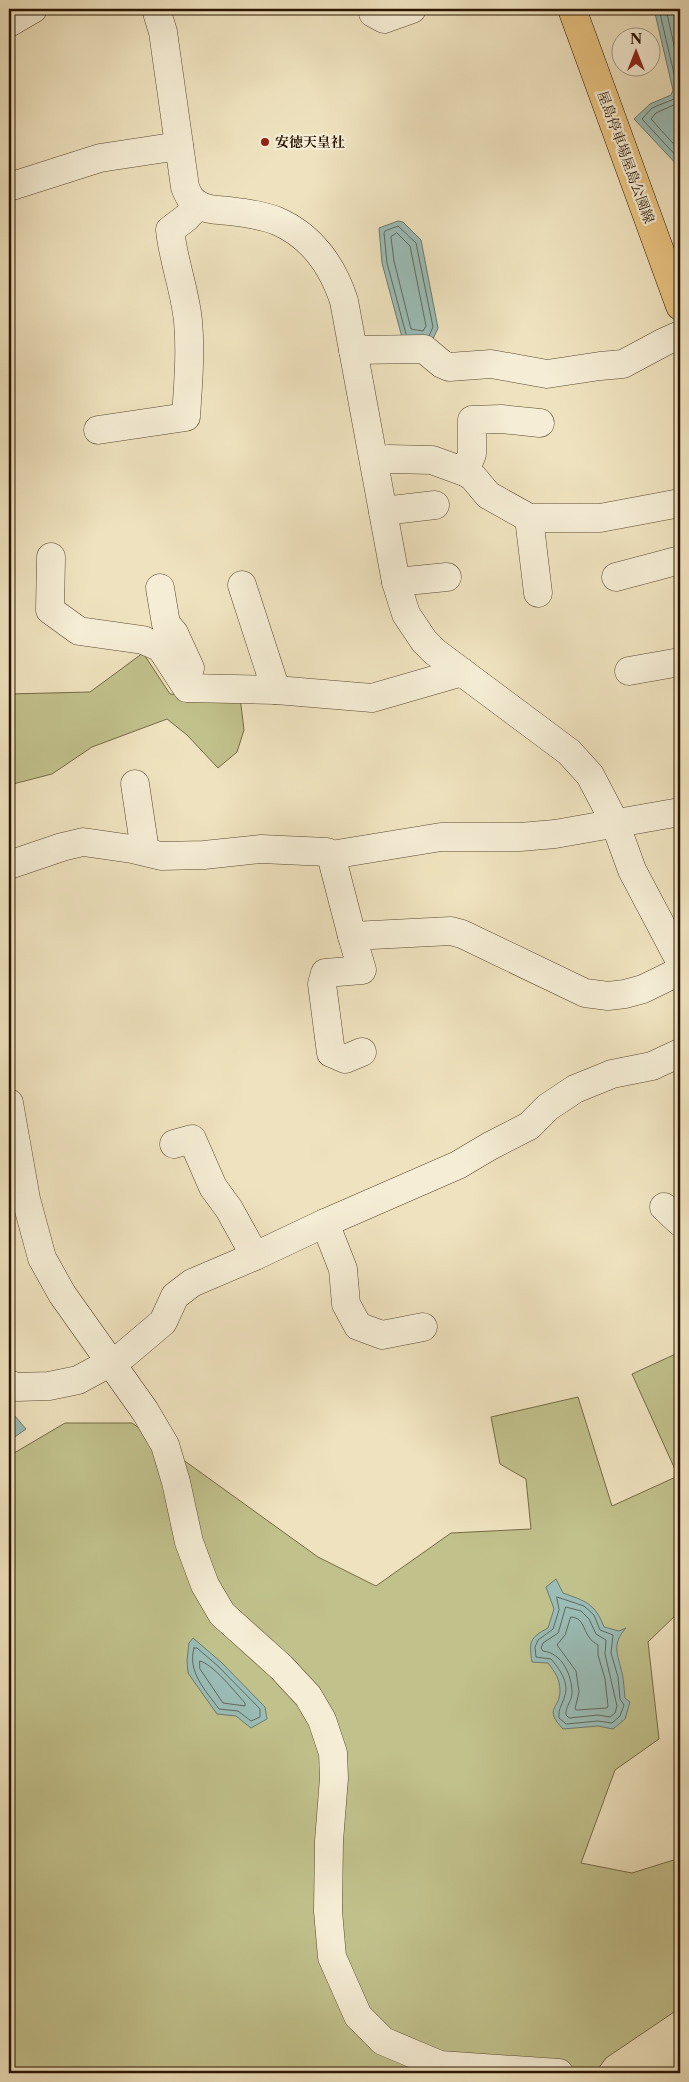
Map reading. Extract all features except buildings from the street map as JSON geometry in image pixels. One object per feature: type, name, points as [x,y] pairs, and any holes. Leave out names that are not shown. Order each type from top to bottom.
[{"type":"main road","name":"屋島停車場屋島公園線","points":[[572,9],[680,306]]},
{"type":"street","points":[[9,23],[33,9]]},
{"type":"street","points":[[156,9],[163,32],[185,187],[190,198],[198,205],[208,209],[242,212],[269,218],[293,230],[320,253],[339,284],[344,301],[396,582],[400,599],[414,628],[436,652],[581,763],[599,788],[615,823],[632,870],[680,961]]},
{"type":"street","points":[[372,9],[373,13],[384,19],[412,9]]},
{"type":"street","points":[[9,187],[100,158],[179,146]]},
{"type":"street","points":[[98,430],[186,417],[190,361],[188,319],[172,252],[170,230],[186,218],[198,205]]},
{"type":"street","points":[[353,350],[424,349],[442,364],[449,367],[491,364],[547,374],[623,364],[664,342],[680,336]]},
{"type":"street","points":[[465,472],[472,454],[472,420],[502,419],[540,423]]},
{"type":"street","points":[[374,461],[389,459],[432,460],[465,472],[473,476],[488,495],[529,518],[600,518],[680,503]]},
{"type":"street","points":[[383,510],[435,505]]},
{"type":"street","points":[[529,518],[538,593]]},
{"type":"street","points":[[51,557],[50,610],[79,631],[143,640],[161,648],[188,688],[276,690],[372,698],[462,672]]},
{"type":"street","points":[[616,577],[680,560]]},
{"type":"street","points":[[396,582],[447,576]]},
{"type":"street","points":[[242,585],[276,690]]},
{"type":"street","points":[[160,588],[166,624],[174,633],[198,688]]},
{"type":"street","points":[[629,671],[680,662]]},
{"type":"street","points":[[136,784],[145,852]]},
{"type":"street","points":[[331,856],[441,837],[520,837],[555,834],[680,812]]},
{"type":"street","points":[[9,864],[84,842],[161,856],[204,855],[261,849],[327,852],[331,856],[362,970],[325,973],[322,984],[332,1053],[345,1059],[362,1052]]},
{"type":"street","points":[[352,936],[451,931],[462,934],[585,993],[608,996],[643,989],[680,971]]},
{"type":"street","points":[[9,1384],[18,1387],[49,1386],[78,1380],[124,1354],[163,1322],[175,1296],[192,1283],[458,1165],[529,1126],[548,1107],[575,1090],[612,1074],[652,1066],[680,1053]]},
{"type":"street","points":[[9,1103],[26,1199],[42,1258],[62,1294],[145,1411],[165,1445],[176,1482],[189,1542],[205,1585],[222,1614],[301,1688],[322,1720],[333,1753],[334,1778],[329,1841],[328,1911],[332,1957],[358,2016],[384,2041],[440,2065],[559,2073]]},
{"type":"street","points":[[174,1144],[192,1139],[213,1186],[229,1209],[255,1256]]},
{"type":"street","points":[[325,1224],[343,1269],[346,1304],[358,1326],[382,1335],[423,1328]]},
{"type":"green space","points":[[143,653],[170,694],[240,697],[244,730],[237,752],[218,768],[187,735],[167,719],[92,747],[52,774],[9,785],[9,694],[90,692]]},
{"type":"green space","points":[[680,1352],[680,1611],[648,1642],[659,1739],[615,1770],[581,1863],[632,1873],[680,1858],[680,2008],[606,2058],[595,2073],[9,2073],[9,1456],[65,1423],[132,1423],[318,1557],[376,1586],[451,1533],[531,1529],[526,1479],[500,1464],[491,1417],[578,1397],[612,1506],[678,1476],[632,1374]]},
{"type":"water","points":[[654,9],[680,9],[680,168],[634,119],[650,104],[671,95],[673,90],[662,43],[662,28],[658,28]]},
{"type":"water","points":[[398,221],[403,222],[421,240],[438,328],[431,343],[403,341],[382,263],[379,228]]},
{"type":"water","points":[[9,1411],[26,1429],[9,1441]]},
{"type":"water","points":[[556,1579],[563,1593],[583,1601],[593,1608],[604,1627],[619,1631],[626,1628],[618,1639],[617,1650],[623,1676],[625,1698],[630,1702],[625,1719],[613,1729],[598,1726],[563,1729],[554,1717],[553,1712],[558,1702],[560,1691],[557,1676],[548,1663],[532,1662],[532,1641],[537,1635],[548,1628],[554,1609],[546,1587]]},
{"type":"water","points":[[193,1638],[221,1662],[265,1707],[267,1719],[251,1728],[236,1716],[217,1714],[188,1673],[189,1643]]},
{"type":"place","name":"安徳天皇社","points":[[265,142]]}]
